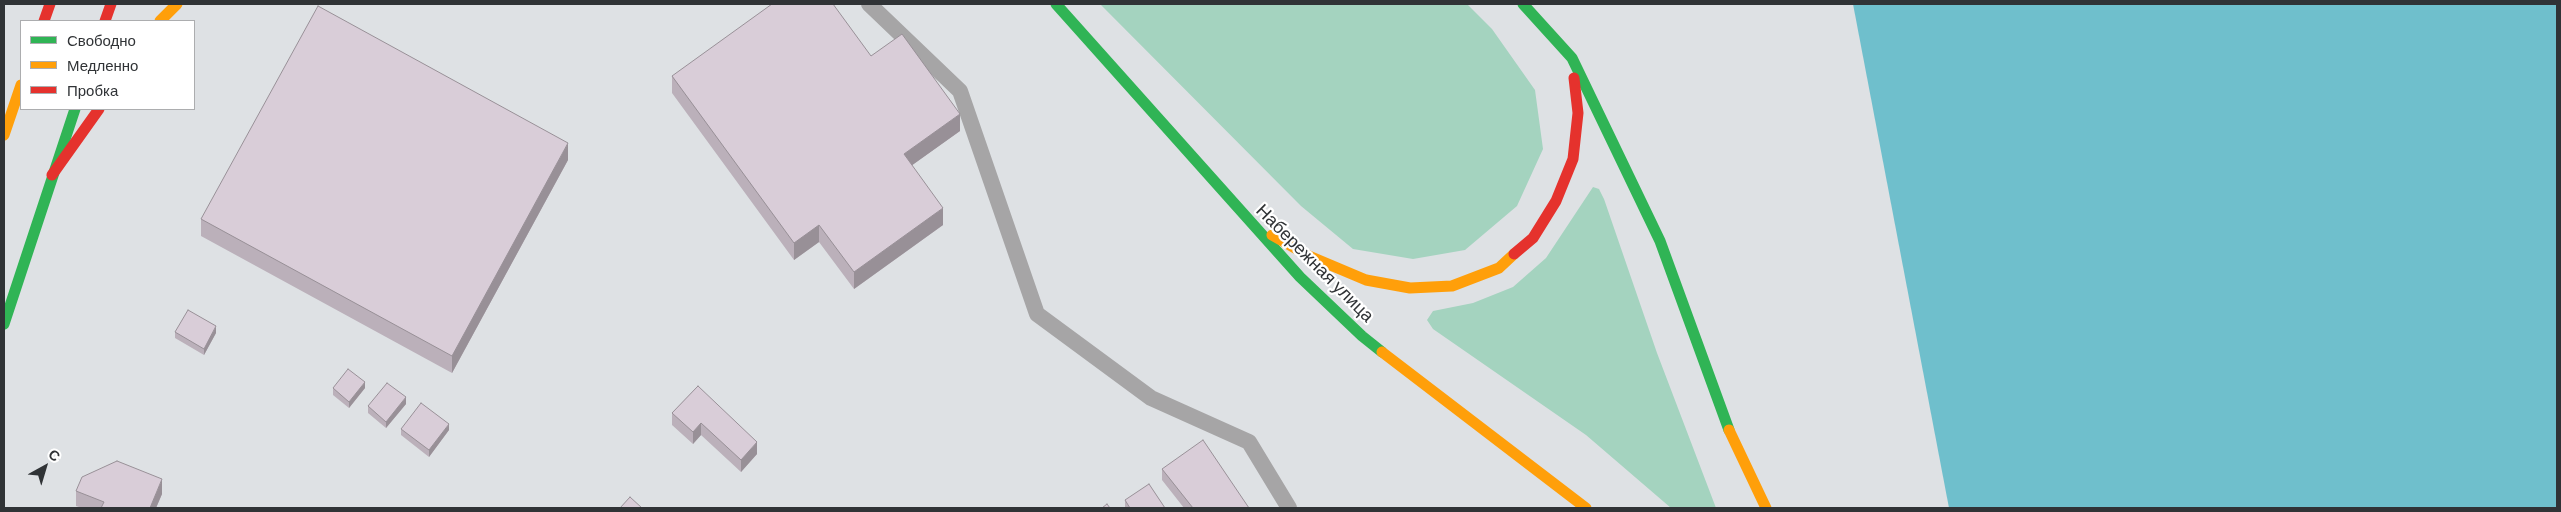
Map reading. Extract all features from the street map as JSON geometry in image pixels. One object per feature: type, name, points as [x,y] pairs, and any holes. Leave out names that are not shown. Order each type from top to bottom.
[{"type":"main road","points":[[44,20],[50,4]]},
{"type":"main road","points":[[104,20],[110,4]]},
{"type":"main road","points":[[161,20],[177,4]]},
{"type":"main road","points":[[1523,4],[1572,58],[1660,241],[1728,428],[1766,508]]},
{"type":"main road","name":"Набережная улица","points":[[1051,7],[1101,56],[1300,277],[1362,336],[1586,508]]},
{"type":"main road","points":[[1247,220],[1317,260],[1366,280],[1410,288],[1452,286],[1499,268],[1533,238],[1556,200],[1573,159],[1578,113],[1572,58]]},
{"type":"main road","points":[[4,135],[20,88]]},
{"type":"main road","points":[[4,324],[75,110]]},
{"type":"main road","points":[[52,175],[97,110]]},
{"type":"lane","points":[[869,4],[960,91],[1037,314],[1151,398],[1249,442],[1289,508]]},
{"type":"green space","points":[[1100,4],[1467,4],[1492,29],[1535,90],[1543,149],[1517,206],[1465,250],[1413,259],[1353,249],[1301,206]]},
{"type":"green space","points":[[1593,187],[1599,189],[1604,199],[1657,353],[1716,508],[1671,508],[1586,435],[1433,329],[1427,320],[1433,311],[1473,303],[1513,287],[1546,258]]},
{"type":"water","points":[[1853,4],[2557,4],[2557,508],[1949,508]]},
{"type":"building","points":[[772,4],[833,4],[871,56],[902,34],[960,114],[904,154],[943,208],[854,272],[819,225],[794,243],[672,76]]},
{"type":"building","points":[[318,6],[568,143],[452,356],[201,219]]},
{"type":"building","points":[[188,310],[216,326],[204,349],[175,332]]},
{"type":"building","points":[[348,369],[365,382],[349,402],[333,388]]},
{"type":"building","points":[[387,383],[406,397],[386,422],[368,406]]},
{"type":"building","points":[[698,386],[757,442],[741,460],[701,423],[693,432],[672,413]]},
{"type":"building","points":[[421,403],[449,424],[429,450],[401,429]]},
{"type":"building","points":[[1203,440],[1249,508],[1193,508],[1162,469]]},
{"type":"building","points":[[117,461],[162,479],[150,508],[101,508],[104,502],[76,491],[82,477]]},
{"type":"building","points":[[1149,484],[1165,508],[1130,508],[1125,500]]},
{"type":"building","points":[[630,497],[642,508],[620,508]]},
{"type":"building","points":[[1107,504],[1110,508],[1102,508]]},
{"type":"traffic: fast","points":[[1056,4],[1300,277],[1362,336],[1382,352]]},
{"type":"traffic: fast","points":[[1523,4],[1572,58],[1660,241],[1729,430]]},
{"type":"traffic: fast","points":[[4,324],[75,110]]},
{"type":"traffic: slow","points":[[161,20],[177,4]]},
{"type":"traffic: slow","points":[[4,135],[20,88]]},
{"type":"traffic: slow","points":[[1272,235],[1309,256],[1366,280],[1410,288],[1452,286],[1499,268],[1514,254]]},
{"type":"traffic: slow","points":[[1382,352],[1586,508]]},
{"type":"traffic: slow","points":[[1729,430],[1766,508]]},
{"type":"traffic: jam","points":[[44,20],[50,4]]},
{"type":"traffic: jam","points":[[105,20],[111,4]]},
{"type":"traffic: jam","points":[[1514,254],[1533,238],[1556,201],[1573,159],[1578,113],[1574,78]]},
{"type":"traffic: jam","points":[[52,175],[98,110]]}]
